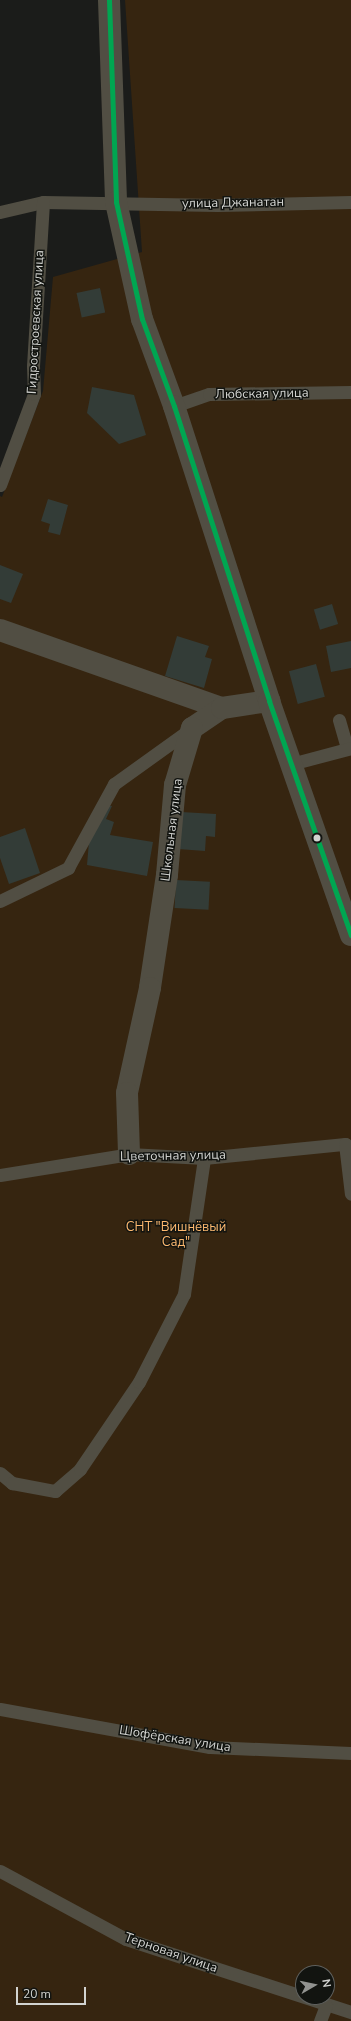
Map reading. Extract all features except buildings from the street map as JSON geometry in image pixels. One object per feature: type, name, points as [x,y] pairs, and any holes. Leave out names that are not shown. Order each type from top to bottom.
[{"type":"street","points":[[109,0],[116,202],[142,319],[174,406],[269,701],[351,935]]},
{"type":"street","points":[[0,630],[222,708]]},
{"type":"street","points":[[192,728],[222,708],[269,701]]},
{"type":"street","name":"Школьная улица","points":[[128,1154],[127,1093],[150,988],[167,875],[175,785],[192,728]]},
{"type":"lane","name":"улица Джанатан","points":[[0,212],[43,202],[116,202],[217,205],[351,202]]},
{"type":"lane","name":"Гидростроевская улица","points":[[0,485],[34,394],[33,366],[43,202]]},
{"type":"lane","name":"Любская улица","points":[[174,406],[208,394],[351,392]]},
{"type":"lane","points":[[291,764],[349,748],[339,720]]},
{"type":"lane","points":[[0,901],[68,868],[114,784],[192,728]]},
{"type":"lane","name":"Цветочная улица","points":[[0,1175],[128,1154],[204,1158],[348,1144],[351,1194]]},
{"type":"lane","points":[[0,1472],[12,1483],[56,1491],[80,1469],[140,1382],[184,1294],[204,1158]]},
{"type":"lane","name":"Шофёрская улица","points":[[0,1709],[210,1747],[351,1753]]},
{"type":"lane","name":"Терновая улица","points":[[0,1872],[126,1939],[295,1995]]},
{"type":"lane","points":[[320,2021],[326,2005]]},
{"type":"lane","name":"Терновая улица","points":[[326,2005],[351,2012]]},
{"type":"green space","name":"СНТ \"Вишнёвый Сад\"","points":[[125,0],[351,0],[351,2021],[0,2021],[0,496],[2,497],[43,391],[53,277],[142,252]]},
{"type":"transit line","points":[[109,0],[116,202],[142,319],[174,406],[269,701],[351,935]]}]
